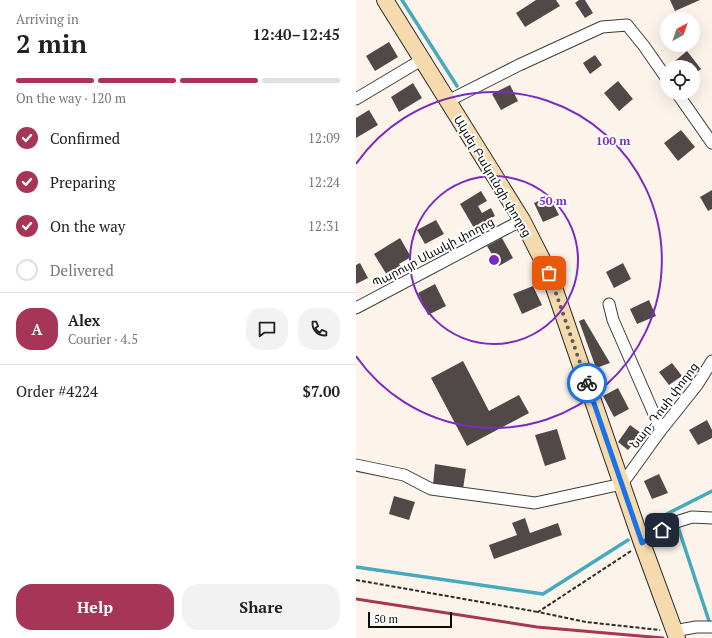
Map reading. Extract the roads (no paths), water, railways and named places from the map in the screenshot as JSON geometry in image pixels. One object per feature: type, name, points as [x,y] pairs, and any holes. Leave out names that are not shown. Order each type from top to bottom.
[{"type":"main road","name":"Ակսել Բակունցի փողոց","points":[[385,0],[522,220],[549,273],[675,634]]},
{"type":"street","points":[[448,101],[519,65],[602,27],[627,25],[660,69]]},
{"type":"street","points":[[356,99],[423,59]]},
{"type":"street","points":[[682,100],[712,143]]},
{"type":"street","name":"Պարույր Սևակի փողոց","points":[[356,308],[522,220]]},
{"type":"street","points":[[609,304],[613,320],[661,430]]},
{"type":"street","name":"Նար-Դոսի փողոց","points":[[622,484],[661,430],[697,385],[712,361]]},
{"type":"street","points":[[356,465],[404,475],[431,490],[535,503],[622,484]]},
{"type":"street","points":[[642,543],[673,523],[692,516],[712,518]]},
{"type":"street","points":[[675,634],[696,627],[712,628]]},
{"type":"waterway","points":[[402,0],[457,86]]},
{"type":"waterway","points":[[647,524],[712,491]]},
{"type":"waterway","points":[[678,527],[710,624]]},
{"type":"waterway","points":[[356,567],[543,594],[628,540]]},
{"type":"railway","points":[[356,599],[537,627],[663,638]]}]
